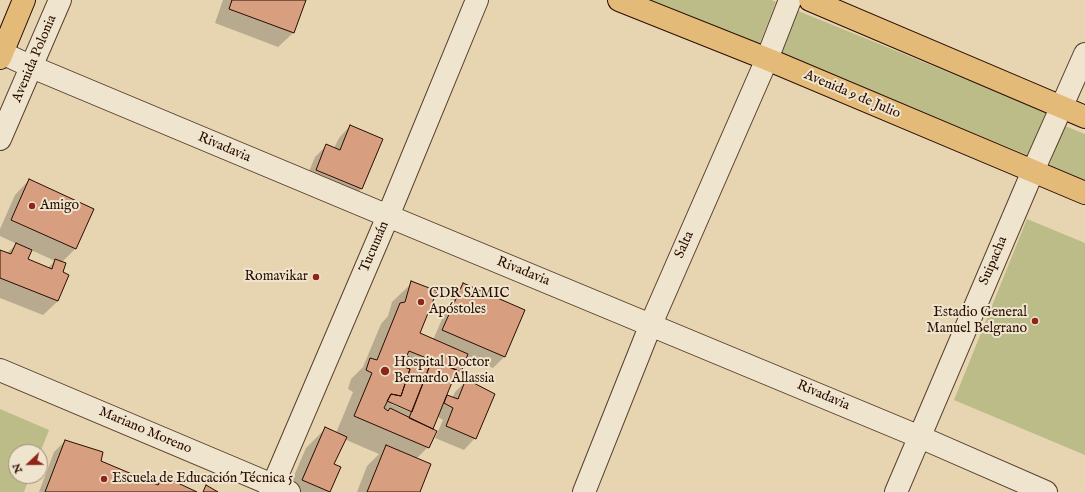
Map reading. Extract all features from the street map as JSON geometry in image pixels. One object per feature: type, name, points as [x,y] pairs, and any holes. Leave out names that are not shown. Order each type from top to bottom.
[{"type":"main road","points":[[1,54],[24,0]]},
{"type":"main road","name":"Avenida 9 de Julio","points":[[619,0],[767,59],[1085,193]]},
{"type":"main road","points":[[810,0],[1085,117]]},
{"type":"street","name":"Avenida Polonia","points":[[0,139],[60,0]]},
{"type":"street","name":"Tucumán","points":[[277,490],[477,0]]},
{"type":"street","name":"Salta","points":[[584,492],[651,324],[767,59],[790,0]]},
{"type":"street","name":"Rivadavia","points":[[1,54],[651,324],[920,437],[1046,492]]},
{"type":"street","name":"Suipacha","points":[[896,492],[1033,171],[1085,54]]},
{"type":"street","name":"Mariano Moreno","points":[[0,370],[277,490]]},
{"type":"green space","points":[[643,0],[772,0],[776,2],[758,48]]},
{"type":"green space","points":[[796,10],[1046,112],[1027,155],[779,52]]},
{"type":"green space","points":[[1065,126],[1085,134],[1085,183],[1048,168]]},
{"type":"green space","name":"Estadio General Manuel Belgrano","points":[[1027,219],[1085,243],[1085,455],[954,400]]},
{"type":"green space","points":[[0,409],[49,430],[44,444],[8,444],[8,484],[27,484],[24,492],[0,492]]},
{"type":"building","points":[[232,0],[306,0],[294,33],[229,9]]},
{"type":"building","points":[[350,125],[383,139],[362,189],[316,170],[326,144],[340,150]]},
{"type":"building","points":[[29,179],[94,209],[76,249],[11,220]]},
{"type":"building","points":[[16,243],[32,250],[28,259],[52,269],[55,259],[66,263],[63,272],[69,275],[58,301],[0,278],[0,250],[11,254]]},
{"type":"building","points":[[411,281],[437,291],[420,333],[468,354],[461,372],[409,351],[402,366],[410,369],[401,396],[391,394],[384,408],[388,411],[390,408],[437,431],[429,448],[354,416],[372,373],[366,370],[370,358],[377,360],[400,303],[405,302]]},
{"type":"building","points":[[463,283],[525,310],[505,357],[442,330]]},
{"type":"building","points":[[406,356],[430,365],[412,412],[387,401],[391,394],[401,396],[410,369],[402,366]]},
{"type":"building","points":[[433,360],[457,370],[433,429],[409,418]]},
{"type":"building","points":[[466,379],[495,394],[476,439],[446,426],[453,408],[444,403],[447,395],[458,399]]},
{"type":"building","points":[[325,427],[347,437],[334,464],[341,467],[330,492],[302,480]]},
{"type":"building","points":[[65,440],[103,452],[101,461],[158,485],[163,476],[197,492],[45,492]]},
{"type":"building","points":[[386,445],[431,464],[420,492],[367,492]]},
{"type":"building","points":[[206,485],[218,492],[203,492]]},
{"type":"place","name":"Amigo","points":[[32,206]]},
{"type":"place","name":"Romavikar","points":[[316,277]]},
{"type":"place","name":"CDR SAMIC Apóstoles","points":[[421,302]]},
{"type":"place","name":"Estadio General Manuel Belgrano","points":[[1035,321]]},
{"type":"place","name":"Hospital Doctor Bernardo Allassia","points":[[385,371]]},
{"type":"place","name":"Escuela de Educación Técnica 5","points":[[104,479]]}]
